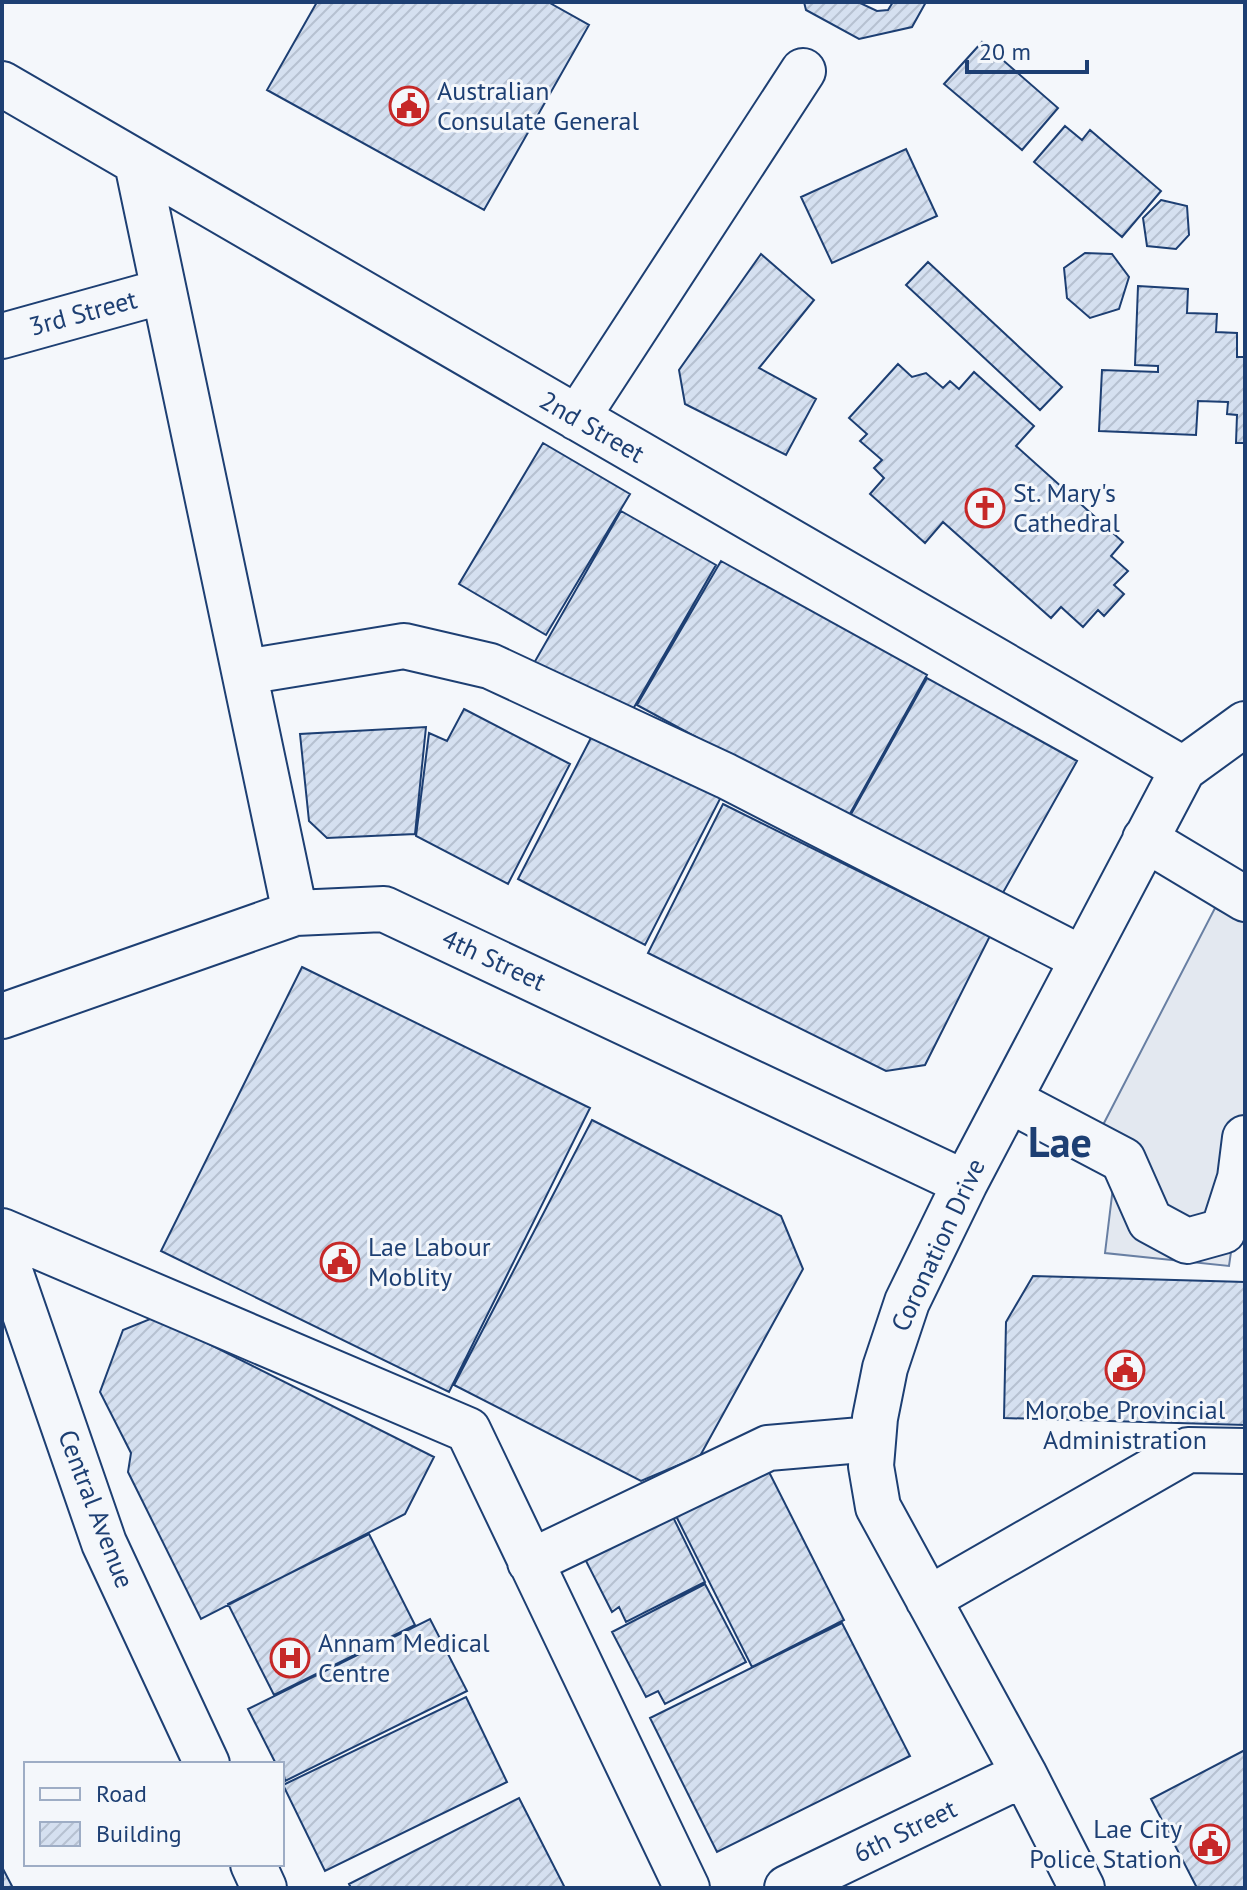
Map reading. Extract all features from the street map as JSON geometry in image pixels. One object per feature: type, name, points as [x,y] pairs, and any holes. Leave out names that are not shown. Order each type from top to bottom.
[{"type":"street","points":[[577,418],[803,71]]},
{"type":"street","name":"2nd Street","points":[[2,84],[1183,769]]},
{"type":"street","points":[[137,163],[295,913]]},
{"type":"street","name":"3rd Street","points":[[2,336],[164,291]]},
{"type":"street","points":[[245,672],[404,646],[490,666],[726,776],[1083,959]]},
{"type":"street","name":"Coronation Drive","points":[[1082,1888],[1024,1774],[878,1507],[871,1466],[873,1439],[885,1368],[907,1302],[965,1183],[1183,769],[1245,724]]},
{"type":"street","points":[[1145,839],[1245,899]]},
{"type":"street","name":"4th Street","points":[[2,1016],[295,913],[384,909],[965,1183]]},
{"type":"street","points":[[1009,1100],[1123,1160],[1150,1221],[1187,1241],[1223,1231],[1240,1178],[1245,1138]]},
{"type":"street","points":[[2,1231],[468,1430],[687,1888]]},
{"type":"street","name":"Central Avenue","points":[[2,1248],[104,1543],[206,1762]]},
{"type":"street","points":[[530,1562],[768,1448],[873,1439]]},
{"type":"street","points":[[928,1599],[1188,1450],[1245,1451]]},
{"type":"street","name":"6th Street","points":[[787,1888],[1024,1774]]},
{"type":"street","points":[[254,1866],[264,1888]]},
{"type":"shaded area","points":[[1215,908],[1239,920],[1245,911],[1245,1231],[1234,1231],[1229,1266],[1105,1253],[1113,1187],[1088,1154]]},
{"type":"building","points":[[317,2],[548,2],[589,25],[484,210],[267,90]]},
{"type":"building","points":[[804,2],[858,2],[877,11],[888,10],[893,2],[926,2],[912,27],[859,39],[806,10]]},
{"type":"building","points":[[982,42],[1058,108],[1022,150],[944,84]]},
{"type":"building","points":[[1065,126],[1082,140],[1090,130],[1161,191],[1122,237],[1034,162]]},
{"type":"building","points":[[906,149],[937,216],[832,263],[801,197]]},
{"type":"building","points":[[1161,200],[1187,206],[1189,235],[1176,249],[1147,246],[1143,218]]},
{"type":"building","points":[[1085,253],[1112,254],[1129,277],[1119,309],[1090,318],[1067,298],[1064,268]]},
{"type":"building","points":[[761,254],[814,300],[759,368],[816,399],[786,455],[685,404],[679,370]]},
{"type":"building","points":[[928,262],[1062,387],[1040,410],[906,285]]},
{"type":"building","points":[[1138,286],[1188,289],[1187,313],[1217,314],[1216,332],[1237,333],[1237,357],[1245,357],[1245,443],[1236,443],[1237,415],[1227,414],[1228,402],[1198,401],[1196,435],[1099,431],[1102,370],[1158,372],[1158,366],[1135,365]]},
{"type":"building","name":"St. Mary's Cathedral","points":[[898,364],[912,377],[926,373],[943,388],[950,381],[959,389],[974,372],[1034,426],[1016,446],[1123,542],[1111,556],[1128,571],[1114,585],[1124,594],[1104,616],[1098,610],[1083,627],[1061,607],[1051,618],[943,522],[925,543],[870,494],[884,478],[874,468],[882,460],[860,441],[867,434],[849,418]]},
{"type":"building","points":[[543,443],[630,494],[546,635],[459,584]]},
{"type":"building","points":[[621,511],[716,565],[625,723],[530,670]]},
{"type":"building","points":[[721,561],[927,675],[847,819],[637,705]]},
{"type":"building","points":[[927,678],[1077,761],[1000,898],[850,816]]},
{"type":"building","points":[[464,709],[570,764],[508,884],[416,836],[429,733],[447,741]]},
{"type":"building","points":[[426,727],[415,834],[327,838],[309,821],[300,734]]},
{"type":"building","points":[[594,732],[721,797],[645,945],[518,879]]},
{"type":"building","points":[[723,804],[990,936],[925,1065],[886,1071],[648,953]]},
{"type":"building","points":[[302,967],[590,1108],[449,1392],[161,1251]]},
{"type":"building","points":[[592,1120],[781,1216],[803,1269],[700,1456],[641,1481],[454,1385]]},
{"type":"building","name":"Morobe Provincial Administration","points":[[1033,1276],[1245,1282],[1245,1425],[1004,1418],[1006,1322]]},
{"type":"building","points":[[155,1317],[434,1457],[405,1514],[201,1619],[128,1472],[131,1453],[100,1392],[123,1330]]},
{"type":"building","points":[[751,1471],[769,1472],[844,1620],[752,1667],[673,1510]]},
{"type":"building","points":[[672,1515],[705,1582],[626,1622],[619,1607],[612,1612],[585,1559]]},
{"type":"building","points":[[369,1534],[415,1625],[274,1695],[228,1604]]},
{"type":"building","points":[[705,1584],[746,1662],[665,1704],[658,1691],[646,1697],[612,1632]]},
{"type":"building","points":[[430,1619],[467,1691],[285,1781],[284,1762],[275,1762],[248,1709]]},
{"type":"building","points":[[842,1623],[910,1756],[717,1852],[650,1718]]},
{"type":"building","points":[[466,1697],[507,1782],[325,1871],[284,1785]]},
{"type":"building","name":"Lae City Police Station","points":[[1245,1750],[1245,1888],[1197,1888],[1151,1799]]},
{"type":"building","points":[[519,1798],[565,1888],[351,1888],[349,1884]]},
{"type":"building","points":[[2,1867],[13,1888],[2,1888]]},
{"type":"place","name":"Australian Consulate General","points":[[409,106]]},
{"type":"place","name":"St. Mary's Cathedral","points":[[985,508]]},
{"type":"place","name":"Lae Labour Moblity","points":[[340,1262]]},
{"type":"place","name":"Morobe Provincial Administration","points":[[1125,1370]]},
{"type":"place","name":"Annam Medical Centre","points":[[290,1658]]},
{"type":"place","name":"Lae City Police Station","points":[[1210,1844]]},
{"type":"district","name":"Lae","points":[[1060,1142]]}]
